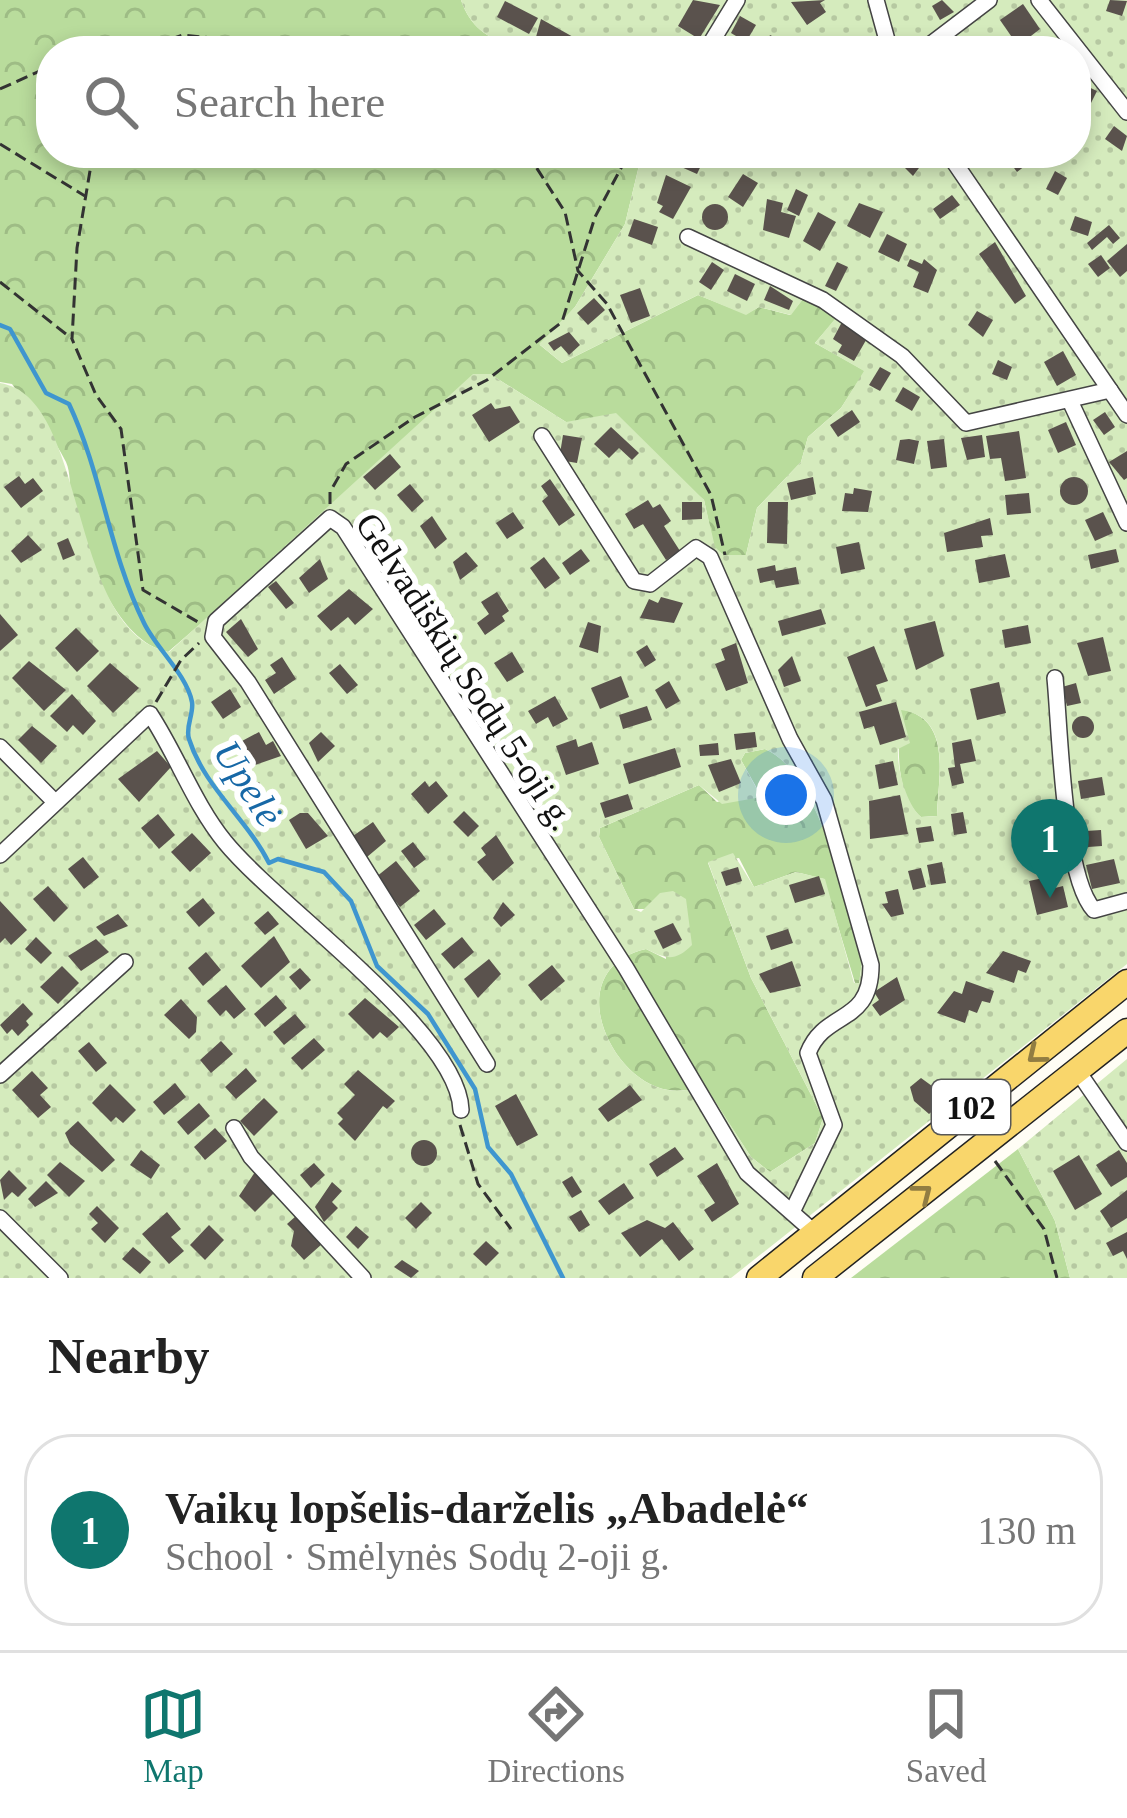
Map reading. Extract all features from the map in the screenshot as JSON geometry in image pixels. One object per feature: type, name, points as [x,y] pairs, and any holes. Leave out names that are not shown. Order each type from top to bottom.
[{"type":"main road","name":"102","points":[[759,1278],[1127,982]]},
{"type":"main road","name":"102","points":[[829,1274],[1127,1031]]},
{"type":"street","points":[[715,36],[737,0]]},
{"type":"street","points":[[876,0],[886,36]]},
{"type":"street","points":[[942,36],[989,0]]},
{"type":"street","points":[[1039,0],[1067,36]]},
{"type":"street","points":[[1091,66],[1127,112]]},
{"type":"street","points":[[958,168],[1127,415]]},
{"type":"street","points":[[688,237],[824,300],[902,356],[966,423],[1071,403],[1110,390]]},
{"type":"street","points":[[1071,403],[1127,523]]},
{"type":"street","points":[[542,436],[634,581],[650,584],[696,548],[710,556],[790,740],[824,800],[871,964],[871,984],[857,1011],[821,1033],[808,1053],[834,1125],[831,1142],[793,1210]]},
{"type":"street","name":"Gelvadiškių Sodų 5-oji g.","points":[[212,631],[232,605],[330,518],[343,527],[626,968],[747,1173],[815,1233]]},
{"type":"street","points":[[212,631],[488,1064]]},
{"type":"street","points":[[1055,678],[1069,826],[1083,895],[1102,912],[1127,901]]},
{"type":"street","points":[[0,855],[150,714],[217,833],[432,1045],[461,1087],[461,1110]]},
{"type":"street","points":[[0,747],[55,802]]},
{"type":"street","points":[[0,1075],[125,962]]},
{"type":"street","points":[[1077,1070],[1127,1142]]},
{"type":"street","points":[[234,1128],[251,1157],[363,1278]]},
{"type":"street","points":[[0,1217],[60,1278]]},
{"type":"path","points":[[0,89],[36,73]]},
{"type":"path","points":[[0,144],[36,166]]},
{"type":"path","points":[[39,168],[85,196]]},
{"type":"path","points":[[90,168],[72,339],[96,395],[121,429],[143,590],[212,631],[165,682],[150,714]]},
{"type":"path","points":[[537,168],[565,212],[578,271],[607,304],[711,495],[726,552],[719,572]]},
{"type":"path","points":[[330,518],[330,492],[346,464],[415,418],[488,380],[562,322],[595,217],[621,168]]},
{"type":"path","points":[[0,282],[72,339]]},
{"type":"path","points":[[461,1110],[460,1136],[478,1184],[511,1229]]},
{"type":"path","points":[[983,1145],[1034,1211],[1057,1278]]},
{"type":"green space","points":[[0,0],[461,0],[476,26],[490,36],[36,36],[36,168],[638,168],[625,224],[575,307],[540,345],[562,363],[698,295],[746,314],[759,307],[790,315],[806,295],[840,314],[815,343],[865,371],[841,408],[808,437],[801,462],[757,508],[746,555],[723,555],[714,547],[704,500],[674,475],[566,422],[490,374],[168,652],[131,630],[117,611],[84,542],[61,452],[12,384],[0,382]]},
{"type":"green space","points":[[461,0],[1127,0],[1127,964],[731,1278],[0,1278],[0,383],[29,398],[50,428],[112,603],[136,635],[169,652],[473,374],[490,374],[566,422],[616,413],[704,500],[715,547],[723,555],[746,555],[757,508],[801,462],[808,437],[841,408],[864,371],[815,343],[839,314],[806,295],[791,315],[759,307],[746,315],[698,295],[562,363],[539,344],[575,307],[625,224],[638,168],[1091,168],[1091,36],[490,36],[476,26]],"holes":[[[901,710],[929,724],[939,751],[937,816],[921,817],[911,803],[899,766],[898,749],[910,743]],[[765,749],[785,763],[802,785],[829,844],[862,962],[859,983],[854,983],[825,879],[796,872],[754,887],[733,853],[708,862],[751,978],[823,1118],[815,1143],[770,1172],[751,1157],[706,1087],[668,1090],[647,1082],[612,1047],[599,1000],[604,978],[620,960],[646,949],[665,957],[692,945],[686,899],[673,891],[660,893],[641,912],[634,909],[599,837],[600,828],[699,785],[722,804],[756,798],[759,793],[741,760],[745,753]]]},
{"type":"green space","points":[[900,709],[917,715],[935,736],[940,767],[937,816],[921,817],[906,794],[900,766]]},
{"type":"green space","points":[[765,749],[785,763],[817,813],[862,962],[859,983],[855,983],[824,879],[796,872],[754,887],[739,858],[708,863],[751,978],[823,1118],[815,1143],[770,1172],[751,1157],[706,1088],[668,1090],[627,1067],[602,1024],[599,1000],[604,978],[620,960],[646,949],[666,959],[660,894],[648,909],[634,909],[599,837],[600,828],[699,785],[717,802],[759,792],[741,760],[745,753]]},
{"type":"green space","points":[[1127,1059],[1127,1278],[1070,1278],[1055,1221],[1018,1149]]},
{"type":"green space","points":[[1018,1149],[1055,1221],[1070,1278],[851,1278]]},
{"type":"building","points":[[693,0],[720,5],[701,36],[678,26]]},
{"type":"building","points":[[825,0],[820,3],[826,12],[807,25],[791,2]]},
{"type":"building","points":[[942,0],[954,12],[940,20],[932,6]]},
{"type":"building","points":[[1110,0],[1127,1],[1122,16],[1106,11]]},
{"type":"building","points":[[505,1],[538,18],[529,34],[497,17]]},
{"type":"building","points":[[1023,4],[1040,29],[1031,36],[1011,36],[1000,20]]},
{"type":"building","points":[[740,16],[756,25],[750,36],[731,33]]},
{"type":"building","points":[[541,19],[571,36],[536,36]]},
{"type":"building","points":[[1114,126],[1127,136],[1122,151],[1105,139]]},
{"type":"building","points":[[1055,171],[1067,178],[1058,195],[1046,189]]},
{"type":"building","points":[[743,174],[758,183],[743,207],[728,197]]},
{"type":"building","points":[[666,175],[691,187],[673,219],[659,212],[663,206],[657,203]]},
{"type":"building","points":[[796,189],[808,195],[799,216],[787,210]]},
{"type":"building","points":[[952,195],[960,205],[940,219],[933,209]]},
{"type":"building","points":[[767,199],[783,203],[781,212],[796,216],[789,238],[763,230]]},
{"type":"building","points":[[859,203],[883,212],[870,238],[847,226]]},
{"type":"building","points":[[715,204],[728,217],[715,230],[702,217]]},
{"type":"building","points":[[818,212],[836,222],[820,251],[803,241]]},
{"type":"building","points":[[1075,216],[1092,222],[1088,236],[1070,230]]},
{"type":"building","points":[[634,219],[658,227],[652,245],[628,236]]},
{"type":"building","points":[[1109,225],[1120,238],[1113,244],[1107,237],[1092,250],[1087,243]]},
{"type":"building","points":[[887,234],[907,244],[899,262],[878,252]]},
{"type":"building","points":[[995,242],[1026,296],[1015,304],[979,254]]},
{"type":"building","points":[[1127,244],[1127,271],[1120,277],[1107,261]]},
{"type":"building","points":[[1101,255],[1110,268],[1098,277],[1088,264]]},
{"type":"building","points":[[910,259],[922,264],[924,259],[937,270],[928,293],[913,287],[919,272],[907,266]]},
{"type":"building","points":[[712,262],[724,270],[711,290],[699,282]]},
{"type":"building","points":[[837,262],[848,267],[836,291],[825,286]]},
{"type":"building","points":[[735,274],[755,284],[747,301],[727,291]]},
{"type":"building","points":[[770,286],[793,301],[789,310],[764,300]]},
{"type":"building","points":[[640,288],[650,316],[631,323],[620,295]]},
{"type":"building","points":[[594,298],[605,310],[588,325],[577,313]]},
{"type":"building","points":[[977,311],[993,320],[983,337],[968,325]]},
{"type":"building","points":[[843,320],[869,335],[854,361],[838,352],[842,345],[833,339]]},
{"type":"building","points":[[569,332],[580,345],[569,355],[561,346],[554,351],[548,343]]},
{"type":"building","points":[[1063,351],[1076,375],[1057,386],[1044,362]]},
{"type":"building","points":[[998,360],[1012,367],[1007,380],[992,374]]},
{"type":"building","points":[[880,367],[891,373],[880,391],[869,385]]},
{"type":"building","points":[[903,387],[920,397],[912,411],[895,401]]},
{"type":"building","points":[[491,403],[495,409],[510,406],[520,422],[489,442],[472,415]]},
{"type":"building","points":[[852,410],[860,422],[838,437],[830,425]]},
{"type":"building","points":[[1105,412],[1115,427],[1104,435],[1093,420]]},
{"type":"building","points":[[1066,422],[1076,445],[1058,453],[1048,430]]},
{"type":"building","points":[[611,427],[639,453],[632,460],[619,448],[609,458],[594,444]]},
{"type":"building","points":[[1019,431],[1026,478],[1005,481],[1001,458],[990,459],[986,436]]},
{"type":"building","points":[[563,435],[582,438],[577,463],[559,460]]},
{"type":"building","points":[[982,435],[985,457],[967,460],[961,438]]},
{"type":"building","points":[[944,439],[947,467],[931,469],[927,441]]},
{"type":"building","points":[[900,440],[919,441],[914,464],[896,460]]},
{"type":"building","points":[[1127,451],[1127,478],[1124,480],[1109,462]]},
{"type":"building","points":[[390,454],[401,467],[375,490],[363,477]]},
{"type":"building","points":[[19,476],[25,484],[33,478],[43,491],[21,508],[4,487]]},
{"type":"building","points":[[813,477],[816,494],[791,500],[787,483]]},
{"type":"building","points":[[1074,477],[1084,481],[1088,491],[1084,501],[1074,505],[1064,501],[1060,491],[1064,481]]},
{"type":"building","points":[[550,479],[575,515],[559,526],[542,501],[548,496],[541,486]]},
{"type":"building","points":[[410,484],[424,501],[412,512],[397,495]]},
{"type":"building","points":[[854,488],[872,491],[868,512],[842,511],[845,493],[853,494]]},
{"type":"building","points":[[1029,493],[1031,513],[1007,515],[1005,495]]},
{"type":"building","points":[[648,500],[653,508],[660,504],[671,521],[664,526],[680,551],[666,560],[643,524],[634,529],[625,514]]},
{"type":"building","points":[[682,502],[702,502],[702,519],[682,520]]},
{"type":"building","points":[[768,502],[788,502],[787,544],[767,543]]},
{"type":"building","points":[[513,512],[524,528],[507,539],[496,523]]},
{"type":"building","points":[[1103,512],[1113,533],[1095,541],[1085,520]]},
{"type":"building","points":[[432,516],[447,539],[435,549],[420,526]]},
{"type":"building","points":[[990,518],[993,535],[981,536],[983,547],[947,552],[944,533]]},
{"type":"building","points":[[28,535],[42,550],[21,563],[11,551]]},
{"type":"building","points":[[68,538],[75,555],[63,560],[57,543]]},
{"type":"building","points":[[859,542],[865,569],[841,574],[836,547]]},
{"type":"building","points":[[581,549],[590,561],[570,575],[562,563]]},
{"type":"building","points":[[1116,549],[1119,562],[1091,569],[1088,555]]},
{"type":"building","points":[[466,552],[478,566],[460,580],[453,562]]},
{"type":"building","points":[[1005,554],[1010,577],[979,583],[975,560]]},
{"type":"building","points":[[544,557],[560,578],[545,589],[530,568]]},
{"type":"building","points":[[320,559],[328,579],[309,593],[299,578]]},
{"type":"building","points":[[775,565],[776,571],[796,567],[799,584],[776,588],[774,580],[760,583],[757,569]]},
{"type":"building","points":[[276,581],[294,603],[286,609],[268,587]]},
{"type":"building","points":[[349,589],[373,609],[355,625],[348,617],[331,631],[317,616]]},
{"type":"building","points":[[497,592],[509,611],[502,616],[505,621],[485,635],[477,623],[489,614],[481,602]]},
{"type":"building","points":[[661,597],[683,603],[674,623],[640,618],[649,599],[658,603]]},
{"type":"building","points":[[821,609],[826,624],[782,636],[778,621]]},
{"type":"building","points":[[0,614],[18,635],[0,651]]},
{"type":"building","points":[[241,619],[258,649],[248,657],[226,632]]},
{"type":"building","points":[[935,621],[944,656],[916,670],[904,629]]},
{"type":"building","points":[[588,622],[601,626],[598,653],[579,647]]},
{"type":"building","points":[[1028,625],[1031,643],[1005,648],[1002,630]]},
{"type":"building","points":[[76,628],[99,651],[77,672],[55,648]]},
{"type":"building","points":[[1103,637],[1111,671],[1088,676],[1077,643]]},
{"type":"building","points":[[736,643],[748,683],[726,691],[715,664],[725,660],[721,649]]},
{"type":"building","points":[[647,645],[656,660],[645,667],[636,652]]},
{"type":"building","points":[[874,646],[888,681],[876,685],[882,701],[866,707],[847,657]]},
{"type":"building","points":[[512,652],[524,672],[507,682],[494,663]]},
{"type":"building","points":[[792,656],[801,681],[784,687],[778,670]]},
{"type":"building","points":[[282,657],[296,679],[274,694],[265,680],[276,673],[270,665]]},
{"type":"building","points":[[29,661],[66,690],[44,711],[12,678]]},
{"type":"building","points":[[110,663],[139,688],[113,713],[87,686]]},
{"type":"building","points":[[340,664],[358,685],[347,694],[329,673]]},
{"type":"building","points":[[621,676],[629,697],[600,709],[591,688]]},
{"type":"building","points":[[669,681],[680,701],[666,709],[655,690]]},
{"type":"building","points":[[999,682],[1006,713],[977,720],[970,689]]},
{"type":"building","points":[[1076,683],[1081,703],[1067,706],[1062,687]]},
{"type":"building","points":[[230,689],[241,707],[223,719],[211,702]]},
{"type":"building","points":[[72,694],[96,721],[83,735],[73,725],[67,732],[50,716]]},
{"type":"building","points":[[555,696],[568,719],[553,727],[548,717],[536,724],[528,711]]},
{"type":"building","points":[[896,702],[906,737],[880,745],[874,726],[864,729],[859,712]]},
{"type":"building","points":[[647,706],[652,720],[623,729],[619,715]]},
{"type":"building","points":[[1083,716],[1094,727],[1083,738],[1072,727]]},
{"type":"building","points":[[32,726],[57,746],[41,763],[18,740]]},
{"type":"building","points":[[259,732],[266,745],[273,741],[281,756],[255,765],[242,741]]},
{"type":"building","points":[[321,732],[335,746],[318,762],[309,743]]},
{"type":"building","points":[[755,732],[757,747],[736,750],[734,734]]},
{"type":"building","points":[[576,739],[578,747],[592,742],[599,764],[566,775],[556,746]]},
{"type":"building","points":[[971,739],[976,761],[960,764],[964,783],[952,786],[948,768],[955,767],[952,743]]},
{"type":"building","points":[[718,743],[719,755],[700,756],[699,745]]},
{"type":"building","points":[[675,748],[681,767],[629,784],[623,764]]},
{"type":"building","points":[[157,751],[171,767],[139,802],[118,779]]},
{"type":"building","points":[[731,759],[741,783],[719,792],[708,765]]},
{"type":"building","points":[[893,761],[898,785],[879,789],[875,765]]},
{"type":"building","points":[[1102,777],[1105,795],[1081,799],[1078,781]]},
{"type":"building","points":[[425,781],[429,787],[436,781],[448,796],[428,814],[411,794]]},
{"type":"building","points":[[259,782],[273,808],[258,817],[243,790]]},
{"type":"building","points":[[628,794],[633,809],[605,818],[600,803]]},
{"type":"building","points":[[900,795],[908,834],[870,839],[869,801]]},
{"type":"building","points":[[1049,804],[1051,820],[1029,824],[1026,808]]},
{"type":"building","points":[[464,811],[479,826],[468,837],[453,822]]},
{"type":"building","points":[[963,812],[967,833],[954,835],[951,814]]},
{"type":"building","points":[[308,813],[328,836],[306,849],[289,820]]},
{"type":"building","points":[[158,814],[175,835],[159,849],[141,828]]},
{"type":"building","points":[[373,822],[386,841],[367,857],[353,836]]},
{"type":"building","points":[[931,826],[934,841],[919,843],[916,828]]},
{"type":"building","points":[[1101,830],[1102,846],[1088,847],[1086,831]]},
{"type":"building","points":[[192,833],[211,853],[190,872],[171,852]]},
{"type":"building","points":[[496,835],[514,863],[493,881],[477,862],[486,855],[481,848]]},
{"type":"building","points":[[413,842],[426,859],[414,868],[401,851]]},
{"type":"building","points":[[83,857],[99,877],[84,889],[68,869]]},
{"type":"building","points":[[1114,859],[1120,883],[1092,889],[1086,865]]},
{"type":"building","points":[[396,861],[420,891],[400,907],[376,877]]},
{"type":"building","points":[[942,862],[946,883],[931,885],[927,865]]},
{"type":"building","points":[[738,867],[742,881],[726,886],[721,872]]},
{"type":"building","points":[[921,868],[926,887],[913,890],[908,871]]},
{"type":"building","points":[[819,876],[825,894],[795,903],[789,885]]},
{"type":"building","points":[[1048,877],[1051,889],[1063,886],[1068,907],[1037,915],[1029,881]]},
{"type":"building","points":[[48,886],[68,908],[54,922],[33,899]]},
{"type":"building","points":[[898,889],[904,914],[891,917],[882,904],[888,903],[885,892]]},
{"type":"building","points":[[203,898],[215,913],[199,927],[186,912]]},
{"type":"building","points":[[0,901],[27,930],[11,945],[5,938],[0,943]]},
{"type":"building","points":[[503,902],[515,915],[501,927],[493,918]]},
{"type":"building","points":[[434,909],[446,924],[426,940],[414,925]]},
{"type":"building","points":[[268,911],[279,924],[265,935],[254,923]]},
{"type":"building","points":[[118,914],[128,926],[104,936],[96,927]]},
{"type":"building","points":[[673,923],[682,940],[663,949],[654,931]]},
{"type":"building","points":[[788,929],[793,943],[771,950],[766,936]]},
{"type":"building","points":[[274,936],[290,962],[261,988],[241,966]]},
{"type":"building","points":[[36,937],[52,953],[41,964],[25,949]]},
{"type":"building","points":[[462,937],[474,952],[454,969],[441,954]]},
{"type":"building","points":[[96,939],[109,952],[81,971],[68,956]]},
{"type":"building","points":[[1003,951],[1031,961],[1026,973],[1018,970],[1014,983],[986,973]]},
{"type":"building","points":[[206,952],[221,970],[203,986],[188,968]]},
{"type":"building","points":[[489,959],[501,974],[478,998],[464,979]]},
{"type":"building","points":[[792,961],[801,986],[770,993],[759,974]]},
{"type":"building","points":[[552,965],[565,981],[541,1001],[528,985]]},
{"type":"building","points":[[62,966],[79,983],[58,1004],[40,987]]},
{"type":"building","points":[[300,968],[311,980],[300,990],[289,977]]},
{"type":"building","points":[[897,977],[905,1000],[880,1016],[872,1005],[879,1000],[874,992]]},
{"type":"building","points":[[966,981],[994,991],[990,1003],[982,1001],[977,1013],[969,1010],[965,1023],[937,1013],[954,991],[962,994]]},
{"type":"building","points":[[226,985],[246,1009],[234,1019],[226,1010],[220,1016],[207,1001]]},
{"type":"building","points":[[276,995],[287,1008],[265,1027],[254,1014]]},
{"type":"building","points":[[365,998],[399,1027],[387,1038],[380,1032],[373,1039],[348,1014]]},
{"type":"building","points":[[181,999],[197,1017],[196,1032],[189,1039],[164,1015]]},
{"type":"building","points":[[23,1003],[33,1014],[26,1021],[29,1025],[18,1036],[12,1029],[7,1034],[0,1025]]},
{"type":"building","points":[[295,1014],[306,1027],[284,1045],[273,1032]]},
{"type":"building","points":[[314,1038],[325,1050],[302,1070],[291,1058]]},
{"type":"building","points":[[221,1041],[233,1054],[211,1073],[200,1060]]},
{"type":"building","points":[[89,1042],[107,1063],[96,1072],[78,1051]]},
{"type":"building","points":[[246,1068],[257,1081],[236,1099],[225,1087]]},
{"type":"building","points":[[358,1070],[395,1101],[387,1109],[383,1106],[355,1141],[338,1124],[343,1119],[337,1113],[355,1095],[344,1084]]},
{"type":"building","points":[[32,1071],[48,1088],[40,1095],[51,1107],[38,1118],[12,1090]]},
{"type":"building","points":[[921,1078],[943,1094],[943,1102],[929,1114],[914,1101],[910,1087]]},
{"type":"building","points":[[175,1083],[186,1097],[164,1115],[153,1102]]},
{"type":"building","points":[[110,1084],[136,1110],[123,1123],[116,1117],[111,1122],[92,1103]]},
{"type":"building","points":[[630,1085],[642,1100],[608,1122],[598,1109]]},
{"type":"building","points":[[516,1094],[538,1135],[517,1146],[495,1106]]},
{"type":"building","points":[[264,1098],[278,1112],[254,1136],[240,1121]]},
{"type":"building","points":[[199,1103],[210,1116],[188,1135],[177,1122]]},
{"type":"building","points":[[78,1121],[115,1160],[102,1172],[70,1144],[65,1133]]},
{"type":"building","points":[[215,1128],[227,1141],[205,1160],[194,1147]]},
{"type":"building","points":[[424,1140],[437,1153],[424,1166],[411,1153]]},
{"type":"building","points":[[675,1147],[684,1159],[657,1177],[649,1164]]},
{"type":"building","points":[[141,1150],[160,1165],[151,1179],[130,1165]]},
{"type":"building","points":[[1119,1150],[1127,1163],[1127,1177],[1111,1187],[1096,1165]]},
{"type":"building","points":[[1079,1155],[1102,1194],[1075,1210],[1053,1171]]},
{"type":"building","points":[[60,1162],[85,1181],[69,1197],[47,1175]]},
{"type":"building","points":[[314,1163],[325,1175],[311,1188],[300,1175]]},
{"type":"building","points":[[717,1163],[739,1204],[712,1222],[704,1210],[715,1203],[697,1176]]},
{"type":"building","points":[[9,1170],[27,1188],[18,1197],[12,1192],[4,1200],[0,1180]]},
{"type":"building","points":[[255,1172],[275,1192],[255,1212],[239,1196]]},
{"type":"building","points":[[572,1176],[582,1192],[572,1198],[562,1182]]},
{"type":"building","points":[[46,1181],[58,1193],[35,1207],[28,1199]]},
{"type":"building","points":[[332,1182],[342,1191],[332,1202],[338,1208],[324,1222],[315,1207]]},
{"type":"building","points":[[624,1183],[634,1198],[609,1215],[598,1201]]},
{"type":"building","points":[[1127,1190],[1127,1218],[1111,1228],[1100,1211]]},
{"type":"building","points":[[421,1202],[432,1213],[416,1229],[405,1218]]},
{"type":"building","points":[[97,1206],[119,1228],[105,1243],[91,1229],[98,1223],[89,1214]]},
{"type":"building","points":[[581,1210],[590,1225],[579,1232],[569,1217]]},
{"type":"building","points":[[167,1212],[181,1229],[171,1237],[184,1251],[169,1264],[142,1234]]},
{"type":"building","points":[[296,1216],[322,1244],[304,1260],[291,1246],[294,1231],[287,1224]]},
{"type":"building","points":[[647,1220],[665,1228],[673,1222],[694,1249],[679,1261],[662,1239],[640,1257],[621,1233]]},
{"type":"building","points":[[209,1225],[224,1240],[205,1260],[190,1245]]},
{"type":"building","points":[[356,1226],[369,1237],[358,1249],[346,1237]]},
{"type":"building","points":[[1127,1232],[1127,1259],[1123,1251],[1113,1256],[1106,1243]]},
{"type":"building","points":[[486,1241],[499,1253],[486,1266],[473,1254]]},
{"type":"building","points":[[133,1247],[151,1262],[140,1274],[122,1259]]},
{"type":"building","points":[[402,1260],[419,1271],[411,1278],[394,1267]]},
{"type":"waterway","name":"Upelė","points":[[0,325],[10,329],[46,393],[69,404],[132,596],[149,632],[189,692],[188,734],[205,772],[269,863],[278,859],[324,872],[351,901],[377,966],[428,1014],[475,1089],[488,1147],[511,1174],[563,1278]]},
{"type":"place","name":"Vaikų lopšelis-darželis „Abadelė“","points":[[1050,898]]}]
